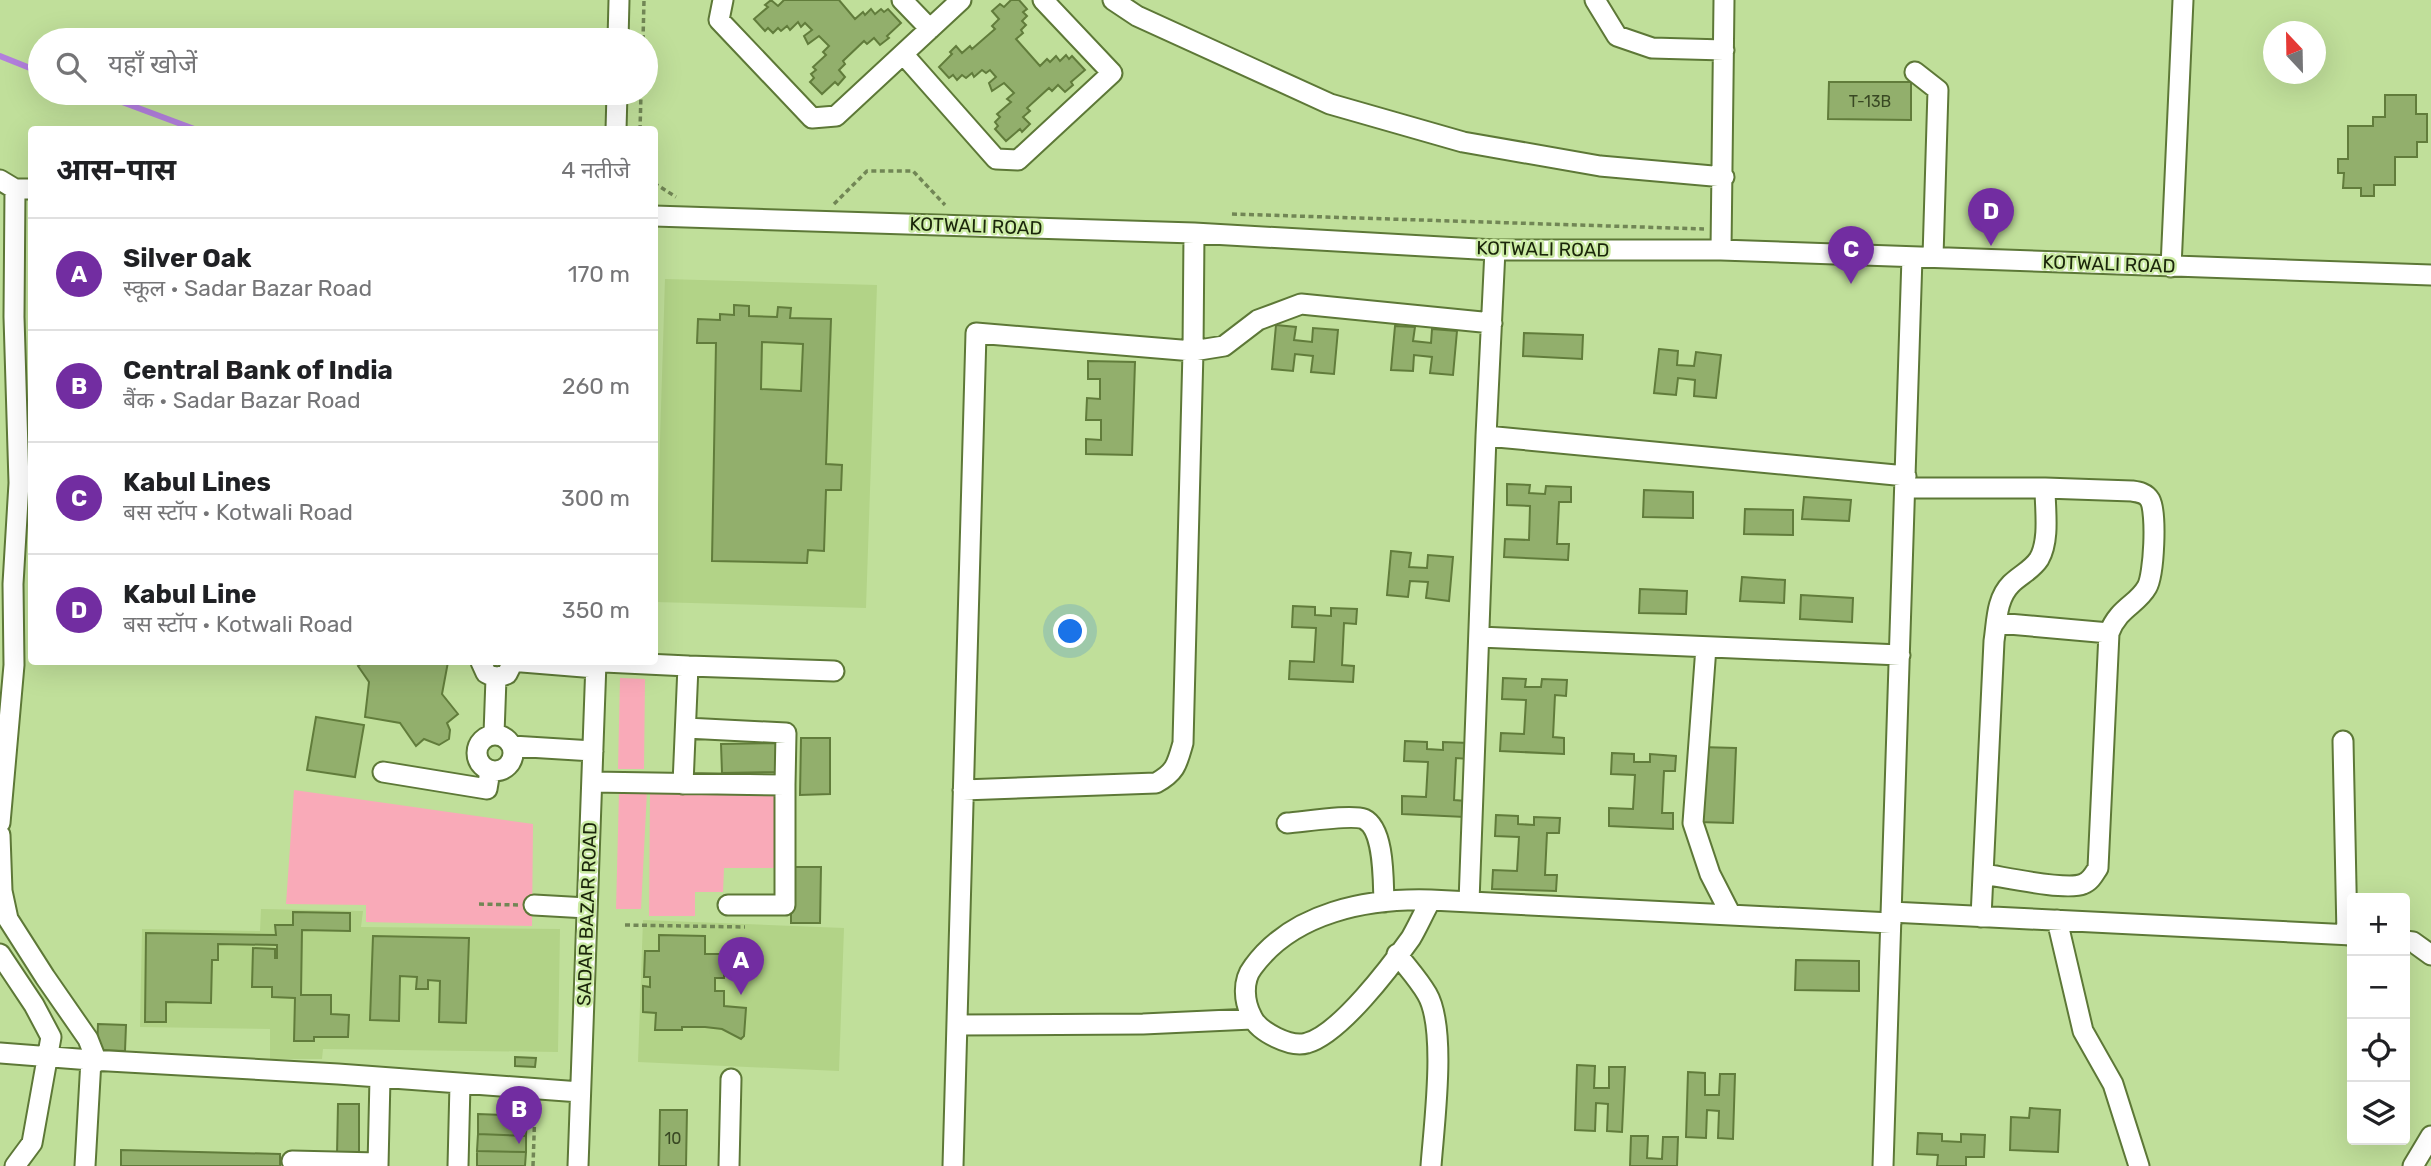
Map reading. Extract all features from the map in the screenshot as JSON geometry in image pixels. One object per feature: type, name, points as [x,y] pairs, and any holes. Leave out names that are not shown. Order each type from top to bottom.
[{"type":"street","points":[[618,28],[619,0]]},
{"type":"street","points":[[723,0],[719,20],[813,118],[836,116],[961,0]]},
{"type":"street","points":[[902,0],[930,29]]},
{"type":"street","points":[[904,55],[996,159],[1018,160],[1112,73],[1043,0]]},
{"type":"street","points":[[1113,0],[1137,16],[1318,99],[1370,116],[1463,142],[1600,166],[1724,177]]},
{"type":"street","points":[[1595,0],[1617,36],[1652,48],[1724,50]]},
{"type":"street","points":[[1721,250],[1724,177],[1724,0]]},
{"type":"street","points":[[2171,267],[2183,0]]},
{"type":"street","points":[[1915,72],[1938,90],[1933,257]]},
{"type":"street","points":[[616,126],[617,105]]},
{"type":"street","points":[[0,823],[22,584],[14,317],[16,186]]},
{"type":"street","name":"KOTWALI ROAD","points":[[658,216],[1194,233],[1495,250],[1721,250],[2431,275]]},
{"type":"street","points":[[963,790],[1156,783],[1170,775],[1178,763],[1183,743],[1194,233]]},
{"type":"street","points":[[1469,902],[1495,250]]},
{"type":"street","points":[[1883,1166],[1912,257]]},
{"type":"street","points":[[953,1166],[976,333],[1193,351],[1224,346],[1258,320],[1301,304],[1492,323]]},
{"type":"street","points":[[1486,436],[1906,482],[2144,493],[2151,502],[2154,526],[2149,585],[2114,619],[2109,633],[2098,868],[2092,878],[2082,884],[2067,886],[1983,874]]},
{"type":"street","points":[[1981,917],[1997,623],[2002,595],[2040,557],[2045,537],[2045,488]]},
{"type":"street","points":[[1997,623],[2109,633]]},
{"type":"street","points":[[1479,637],[1900,655]]},
{"type":"street","points":[[1706,647],[1693,823],[1710,874],[1731,915]]},
{"type":"street","points":[[482,665],[486,673],[496,678],[507,674],[512,665]]},
{"type":"street","name":"SADAR BAZAR ROAD","points":[[578,1166],[593,751],[599,665]]},
{"type":"street","points":[[644,665],[835,671]]},
{"type":"street","points":[[683,783],[688,666]]},
{"type":"street","points":[[494,734],[496,678]]},
{"type":"street","points":[[686,728],[786,733],[785,905],[728,905]]},
{"type":"street","points":[[494,734],[505,737],[512,746],[513,758],[502,770],[490,771],[481,765],[476,754],[480,743],[494,734]]},
{"type":"street","points":[[2343,741],[2348,893]]},
{"type":"street","points":[[512,746],[593,751]]},
{"type":"street","points":[[383,772],[487,789],[490,771]]},
{"type":"street","points":[[592,782],[785,785]]},
{"type":"street","points":[[1287,823],[1355,818],[1369,824],[1376,834],[1380,848],[1384,902]]},
{"type":"street","points":[[0,835],[2,891],[8,919],[44,977],[88,1039],[94,1061],[85,1166]]},
{"type":"street","points":[[1431,900],[1411,937],[1344,1019],[1328,1033],[1306,1044],[1291,1043],[1275,1037],[1252,1019],[1244,991],[1251,968],[1296,927],[1368,903],[1431,900],[1731,915],[1981,917],[2347,935]]},
{"type":"street","points":[[534,905],[587,908]]},
{"type":"street","points":[[2057,920],[2083,1031],[2113,1084],[2139,1166]]},
{"type":"street","points":[[2410,942],[2430,951]]},
{"type":"street","points":[[0,954],[34,1005],[51,1037],[32,1143],[15,1166]]},
{"type":"street","points":[[1397,954],[1427,994],[1434,1012],[1438,1037],[1431,1166]]},
{"type":"street","points":[[957,1025],[1143,1024],[1252,1019]]},
{"type":"street","points":[[0,1053],[580,1092]]},
{"type":"street","points":[[292,1161],[378,1164],[380,1078]]},
{"type":"street","points":[[729,1166],[731,1079]]},
{"type":"street","points":[[458,1166],[460,1084]]},
{"type":"street","points":[[2413,1166],[2431,1136]]},
{"type":"path","points":[[643,28],[644,0]]},
{"type":"path","points":[[640,126],[641,105]]},
{"type":"path","points":[[833,205],[867,171],[901,171],[913,172],[943,205],[957,206]]},
{"type":"path","points":[[658,186],[677,198],[688,198]]},
{"type":"path","points":[[1221,214],[1721,229]]},
{"type":"path","points":[[479,904],[534,905]]},
{"type":"path","points":[[625,925],[745,927]]},
{"type":"path","points":[[533,1166],[535,1089]]},
{"type":"shaded area","points":[[665,279],[877,285],[866,608],[658,602],[658,505]]},
{"type":"shaded area","points":[[620,678],[645,679],[644,769],[618,769]]},
{"type":"shaded area","points":[[294,790],[533,824],[532,926],[366,922],[366,905],[286,904]]},
{"type":"shaded area","points":[[650,790],[778,790],[777,868],[724,868],[723,892],[695,892],[695,916],[649,916]]},
{"type":"shaded area","points":[[647,791],[641,909],[616,909],[619,792]]},
{"type":"shaded area","points":[[261,909],[363,911],[361,927],[560,929],[558,1052],[323,1049],[322,1059],[270,1059],[270,1029],[140,1027],[142,929],[260,931]]},
{"type":"shaded area","points":[[643,920],[844,928],[839,1071],[638,1062]]},
{"type":"building","points":[[771,0],[778,6],[784,0],[839,0],[855,19],[871,9],[875,14],[881,9],[884,12],[888,9],[901,23],[880,45],[874,38],[867,44],[864,41],[843,61],[845,64],[839,70],[845,77],[838,85],[835,82],[822,94],[810,82],[814,78],[811,74],[816,70],[813,67],[826,55],[823,52],[829,46],[819,36],[808,44],[804,36],[812,30],[805,23],[801,27],[798,22],[790,30],[787,26],[781,31],[778,28],[773,33],[768,28],[765,31],[754,19],[768,7],[765,5]]},
{"type":"building","points":[[1011,0],[1019,0],[1027,9],[1023,12],[1027,16],[1022,21],[1026,25],[1021,30],[1023,33],[1016,39],[1040,66],[1047,59],[1050,62],[1056,56],[1060,61],[1066,55],[1069,59],[1072,56],[1085,70],[1071,82],[1073,85],[1065,92],[1058,85],[1052,91],[1049,88],[1027,108],[1030,111],[1023,117],[1030,124],[1006,141],[995,129],[998,126],[995,122],[1000,117],[997,114],[1011,102],[1007,99],[1014,93],[1004,83],[992,91],[989,83],[996,77],[990,70],[986,73],[982,70],[974,77],[972,73],[966,78],[962,75],[957,80],[953,75],[949,78],[939,67],[956,46],[962,53],[970,46],[972,49],[995,29],[992,26],[999,19],[992,11],[1000,4],[1004,7]]},
{"type":"building","points":[[1829,82],[1911,82],[1911,120],[1828,119]]},
{"type":"building","points":[[2385,95],[2416,95],[2416,114],[2427,114],[2427,142],[2417,142],[2417,157],[2395,157],[2395,185],[2374,185],[2374,196],[2361,196],[2361,188],[2343,188],[2344,173],[2338,173],[2338,159],[2348,159],[2348,126],[2373,126],[2373,117],[2385,117]]},
{"type":"building","points":[[734,305],[749,306],[749,316],[777,317],[778,307],[791,308],[790,318],[831,319],[826,464],[842,465],[841,490],[826,490],[824,551],[808,550],[807,563],[712,561],[716,343],[697,343],[698,319],[720,320],[720,314],[734,315]],"holes":[[[762,342],[803,344],[801,391],[761,389]]]},
{"type":"building","points":[[1276,325],[1296,327],[1294,340],[1312,342],[1313,328],[1338,330],[1334,374],[1311,372],[1313,356],[1295,354],[1293,371],[1272,369]]},
{"type":"building","points":[[1395,326],[1415,327],[1413,341],[1431,343],[1432,329],[1457,331],[1453,375],[1430,373],[1432,357],[1414,355],[1413,371],[1391,370]]},
{"type":"building","points":[[1524,333],[1583,335],[1582,359],[1523,356]]},
{"type":"building","points":[[1659,349],[1678,351],[1677,365],[1694,366],[1696,352],[1721,355],[1716,398],[1694,396],[1695,380],[1678,378],[1676,395],[1654,393]]},
{"type":"building","points":[[1088,361],[1135,362],[1132,455],[1086,454],[1086,439],[1101,440],[1101,420],[1086,420],[1087,398],[1100,399],[1100,379],[1088,379]]},
{"type":"building","points":[[1507,484],[1530,485],[1529,493],[1545,494],[1546,486],[1571,487],[1571,502],[1559,502],[1557,544],[1569,544],[1568,560],[1504,557],[1505,539],[1529,540],[1530,506],[1507,505]]},
{"type":"building","points":[[1644,490],[1693,492],[1693,518],[1643,517]]},
{"type":"building","points":[[1804,497],[1851,500],[1849,521],[1802,519]]},
{"type":"building","points":[[1745,509],[1793,510],[1793,535],[1744,534]]},
{"type":"building","points":[[1391,551],[1411,553],[1409,567],[1427,568],[1428,555],[1453,557],[1449,601],[1426,598],[1428,582],[1410,581],[1408,597],[1387,595]]},
{"type":"building","points":[[1742,577],[1785,580],[1784,603],[1740,601]]},
{"type":"building","points":[[1640,589],[1687,591],[1686,614],[1639,613]]},
{"type":"building","points":[[1801,595],[1853,598],[1852,622],[1800,619]]},
{"type":"building","points":[[1293,606],[1315,607],[1315,615],[1331,616],[1331,608],[1357,609],[1356,624],[1344,623],[1342,665],[1354,666],[1353,682],[1289,679],[1290,661],[1314,662],[1316,628],[1292,627]]},
{"type":"building","points":[[447,665],[442,694],[458,714],[447,723],[450,730],[449,739],[439,745],[424,739],[416,746],[400,723],[365,717],[369,682],[358,666]]},
{"type":"building","points":[[1503,678],[1526,679],[1525,687],[1541,687],[1542,679],[1567,680],[1566,696],[1555,695],[1553,737],[1564,738],[1564,754],[1500,751],[1501,733],[1524,734],[1526,700],[1502,699]]},
{"type":"building","points":[[316,717],[364,725],[355,777],[307,770]]},
{"type":"building","points":[[801,738],[830,738],[830,794],[800,795]]},
{"type":"building","points":[[1405,741],[1427,742],[1427,749],[1443,750],[1443,742],[1469,743],[1468,759],[1456,758],[1454,800],[1466,801],[1465,817],[1402,814],[1402,796],[1426,797],[1428,762],[1404,761]]},
{"type":"building","points":[[777,743],[778,772],[722,773],[721,744]]},
{"type":"building","points":[[1700,747],[1736,748],[1733,823],[1698,822]]},
{"type":"building","points":[[1612,753],[1634,754],[1634,762],[1650,762],[1650,754],[1676,756],[1675,771],[1664,771],[1662,813],[1673,813],[1673,829],[1609,826],[1609,808],[1633,809],[1635,775],[1611,774]]},
{"type":"building","points":[[1496,815],[1518,816],[1518,824],[1534,825],[1534,817],[1560,818],[1559,833],[1547,833],[1545,875],[1557,875],[1556,891],[1492,889],[1493,870],[1517,871],[1519,837],[1495,836]]},
{"type":"building","points":[[791,867],[821,867],[820,923],[791,923]]},
{"type":"building","points":[[293,912],[350,913],[350,931],[302,930],[301,995],[331,995],[331,1014],[349,1015],[348,1037],[314,1037],[314,1041],[294,1041],[295,998],[272,997],[272,987],[252,987],[253,948],[275,949],[277,958],[277,945],[218,944],[218,960],[212,960],[211,1003],[166,1002],[166,1022],[145,1022],[146,933],[276,935],[275,925],[293,925]]},
{"type":"building","points":[[659,935],[705,936],[705,954],[724,954],[724,978],[715,978],[715,991],[724,991],[724,1006],[746,1008],[744,1036],[741,1039],[722,1029],[705,1027],[655,1030],[656,1013],[643,1012],[643,986],[650,987],[650,977],[644,977],[645,951],[659,951]]},
{"type":"building","points":[[373,936],[469,938],[466,1023],[439,1022],[440,981],[428,980],[428,989],[416,989],[417,977],[400,976],[399,1021],[370,1020]]},
{"type":"building","points":[[1796,960],[1859,961],[1859,991],[1795,990]]},
{"type":"building","points":[[98,1024],[126,1025],[125,1051],[97,1050]]},
{"type":"building","points":[[515,1057],[536,1058],[535,1067],[515,1066]]},
{"type":"building","points":[[1577,1065],[1595,1066],[1594,1088],[1609,1088],[1609,1067],[1625,1067],[1622,1132],[1607,1131],[1608,1104],[1596,1103],[1595,1131],[1575,1130]]},
{"type":"building","points":[[1688,1072],[1705,1073],[1705,1095],[1719,1095],[1720,1074],[1735,1074],[1733,1139],[1718,1138],[1719,1111],[1707,1110],[1706,1138],[1686,1137]]},
{"type":"building","points":[[338,1104],[359,1104],[359,1155],[337,1155]]},
{"type":"building","points":[[2030,1108],[2060,1110],[2058,1152],[2010,1150],[2011,1117],[2029,1118]]},
{"type":"building","points":[[660,1110],[687,1110],[686,1166],[659,1166]]},
{"type":"building","points":[[478,1114],[527,1116],[526,1136],[478,1134]]},
{"type":"building","points":[[1918,1133],[1942,1134],[1942,1141],[1961,1142],[1961,1134],[1985,1135],[1984,1157],[1966,1157],[1966,1166],[1937,1166],[1938,1155],[1917,1154]]},
{"type":"building","points":[[478,1134],[526,1136],[526,1152],[477,1151]]},
{"type":"building","points":[[1631,1136],[1648,1136],[1647,1158],[1662,1159],[1663,1137],[1678,1137],[1677,1166],[1630,1166]]},
{"type":"building","points":[[121,1150],[280,1154],[280,1166],[121,1166]]},
{"type":"building","points":[[477,1151],[526,1152],[525,1166],[477,1166]]},
{"type":"waterway","points":[[0,56],[28,67]]},
{"type":"waterway","points":[[130,105],[186,126]]},
{"type":"place","name":"Kabul Line","points":[[1991,246]]},
{"type":"place","name":"Kabul Lines","points":[[1851,284]]},
{"type":"place","name":"Silver Oak","points":[[741,995]]},
{"type":"place","name":"Central Bank of India","points":[[519,1144]]}]
